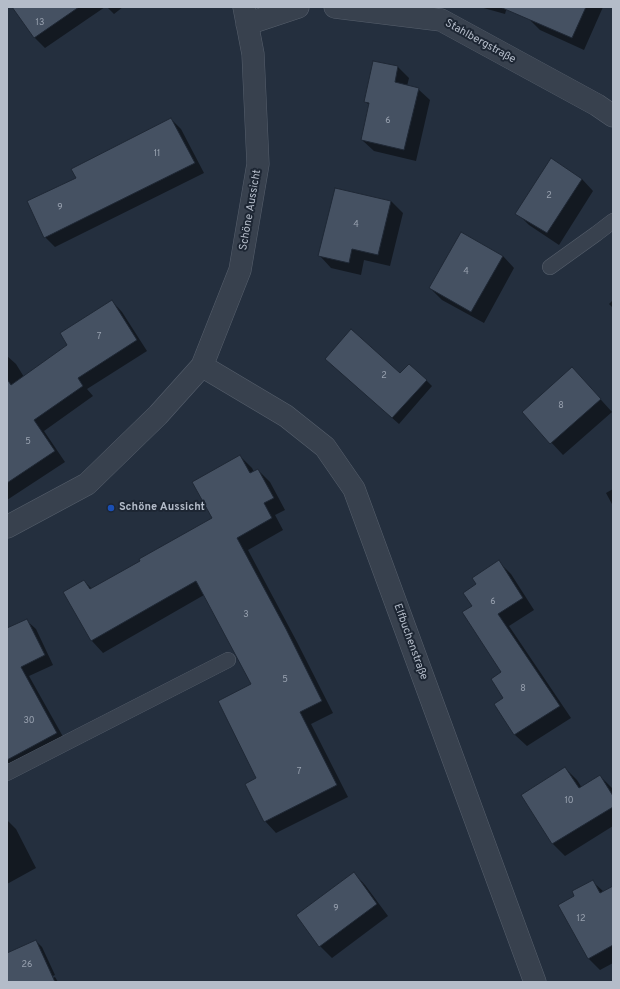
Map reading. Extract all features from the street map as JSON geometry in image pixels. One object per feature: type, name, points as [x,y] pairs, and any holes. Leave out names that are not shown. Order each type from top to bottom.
[{"type":"street","points":[[245,16],[298,7]]},
{"type":"street","name":"Stahlbergstraße","points":[[335,7],[441,20],[597,105],[613,116]]},
{"type":"street","name":"Schöne Aussicht","points":[[7,527],[87,484],[158,415],[202,366],[240,270],[258,164],[253,54],[245,16]]},
{"type":"street","name":"Elfbuchenstraße","points":[[202,366],[286,416],[325,446],[354,489],[534,982]]},
{"type":"lane","points":[[550,267],[613,220]]},
{"type":"lane","points":[[7,773],[228,660]]},
{"type":"building","points":[[12,7],[79,7],[34,38]]},
{"type":"building","points":[[500,7],[586,7],[572,38]]},
{"type":"building","points":[[373,61],[398,66],[395,82],[419,88],[404,150],[361,140],[369,103],[364,102]]},
{"type":"building","points":[[171,118],[195,163],[44,238],[27,201],[76,178],[71,169]]},
{"type":"building","points":[[551,158],[582,179],[547,233],[515,214]]},
{"type":"building","points":[[335,188],[391,201],[378,255],[352,249],[349,263],[318,256]]},
{"type":"building","points":[[461,232],[503,256],[471,312],[429,288]]},
{"type":"building","points":[[112,300],[137,340],[78,378],[83,386],[34,420],[55,451],[7,483],[7,379],[11,385],[67,345],[60,333]]},
{"type":"building","points":[[351,329],[400,373],[409,364],[427,380],[392,418],[325,359]]},
{"type":"building","points":[[572,367],[601,399],[550,444],[522,412]]},
{"type":"building","points":[[240,455],[250,473],[258,469],[274,498],[264,503],[272,518],[237,538],[286,629],[322,701],[300,712],[337,785],[264,822],[245,784],[256,778],[218,701],[251,684],[196,581],[91,641],[63,592],[84,580],[90,589],[140,561],[139,559],[212,518],[192,482]]},
{"type":"building","points":[[499,560],[523,598],[498,614],[560,706],[514,735],[494,704],[503,698],[491,679],[501,672],[462,612],[472,606],[463,593],[476,584],[472,578]]},
{"type":"building","points":[[27,619],[45,655],[21,667],[57,733],[7,760],[7,628]]},
{"type":"building","points":[[565,767],[579,788],[600,775],[613,796],[613,807],[552,844],[521,795]]},
{"type":"building","points":[[354,872],[377,904],[319,947],[296,915]]},
{"type":"building","points":[[593,880],[600,893],[613,886],[613,945],[588,959],[558,905],[574,896],[572,891]]},
{"type":"building","points":[[36,940],[55,982],[7,982],[7,953]]},
{"type":"place","name":"Schöne Aussicht","points":[[111,508]]}]
